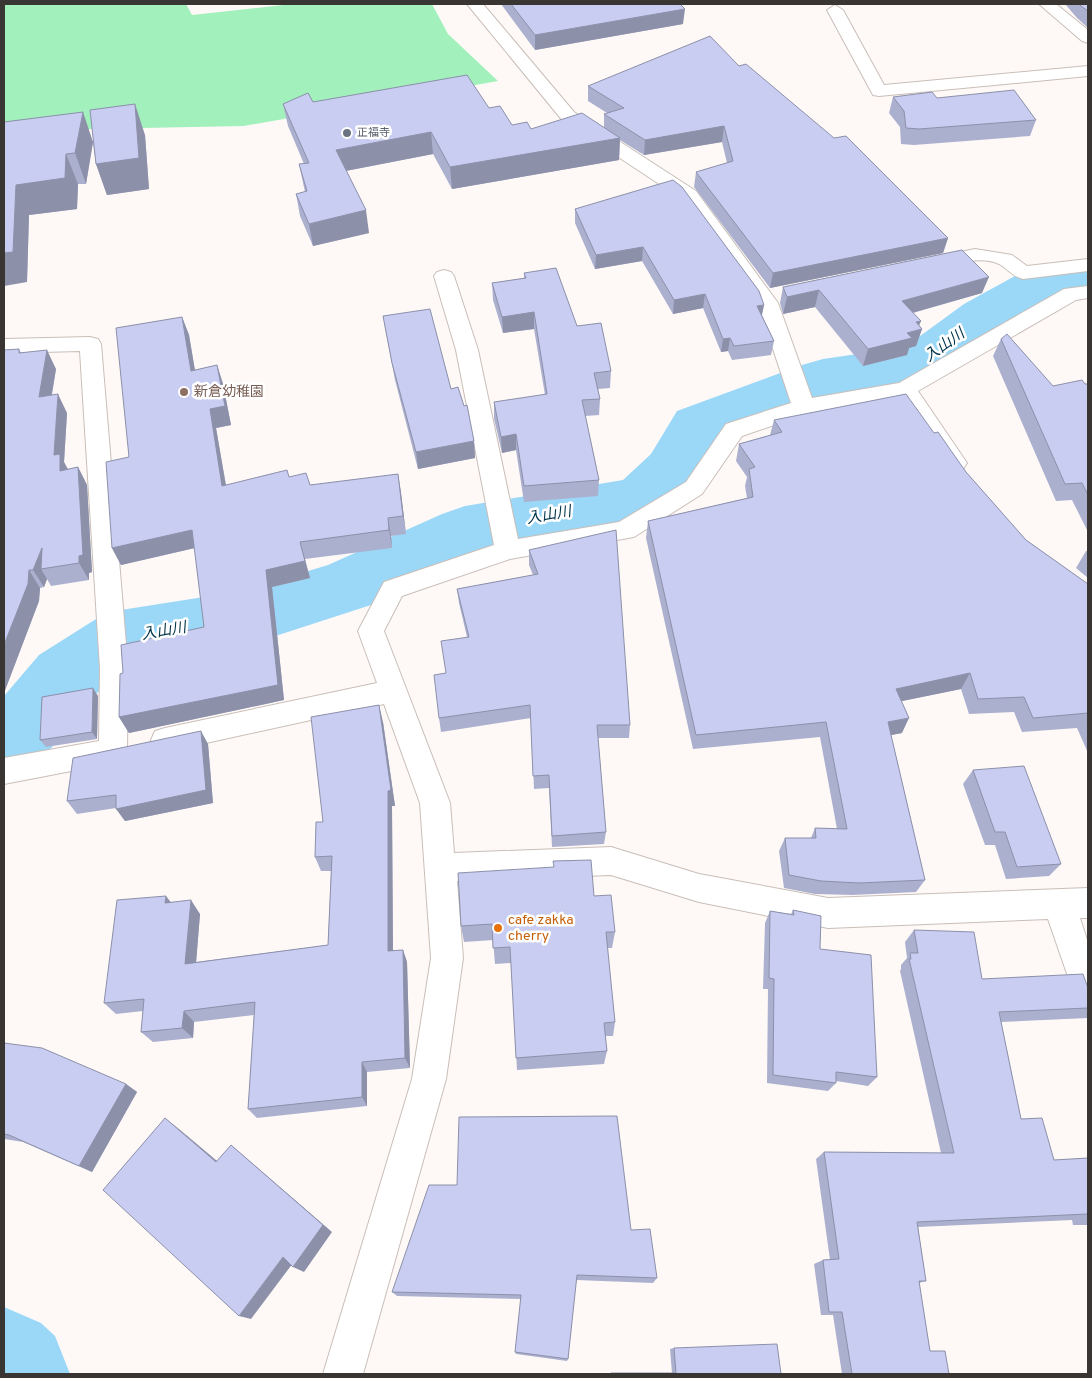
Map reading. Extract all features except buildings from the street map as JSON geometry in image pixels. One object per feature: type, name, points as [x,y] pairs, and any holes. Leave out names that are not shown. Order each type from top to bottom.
[{"type":"street","points":[[475,4],[568,116],[689,195],[774,296],[794,378],[803,405]]},
{"type":"street","points":[[1047,4],[1088,38]]},
{"type":"street","points":[[835,10],[879,91],[1088,71]]},
{"type":"street","points":[[911,269],[950,258],[975,255],[1005,259],[1023,272],[1088,265]]},
{"type":"street","points":[[444,276],[467,350],[507,543]]},
{"type":"street","points":[[343,1374],[428,1079],[447,958],[435,803],[371,631],[392,589],[507,543],[626,530],[694,488],[734,430],[803,405],[905,390],[1071,294],[1088,292]]},
{"type":"street","points":[[4,346],[90,344],[112,630],[114,668],[113,751]]},
{"type":"street","points":[[905,390],[968,482]]},
{"type":"street","points":[[8,770],[113,751],[394,691]]},
{"type":"street","points":[[440,868],[611,861],[699,888],[828,914],[1074,904],[1088,989]]},
{"type":"green space","points":[[4,4],[186,4],[192,15],[293,4],[432,4],[448,34],[498,81],[244,126],[89,129],[4,142]]},
{"type":"waterway","name":"入山川","points":[[4,751],[65,676],[121,639],[242,619],[350,585],[465,531],[642,500],[673,470],[699,426],[823,379],[921,364],[984,317],[1043,283],[1088,277]]},
{"type":"waterway","name":"入山川","points":[[4,1360],[17,1374]]},
{"type":"place","name":"正福寺","points":[[347,133]]},
{"type":"place","name":"新倉幼稚園","points":[[184,392]]},
{"type":"place","name":"cafe zakka cherry","points":[[498,928]]}]
